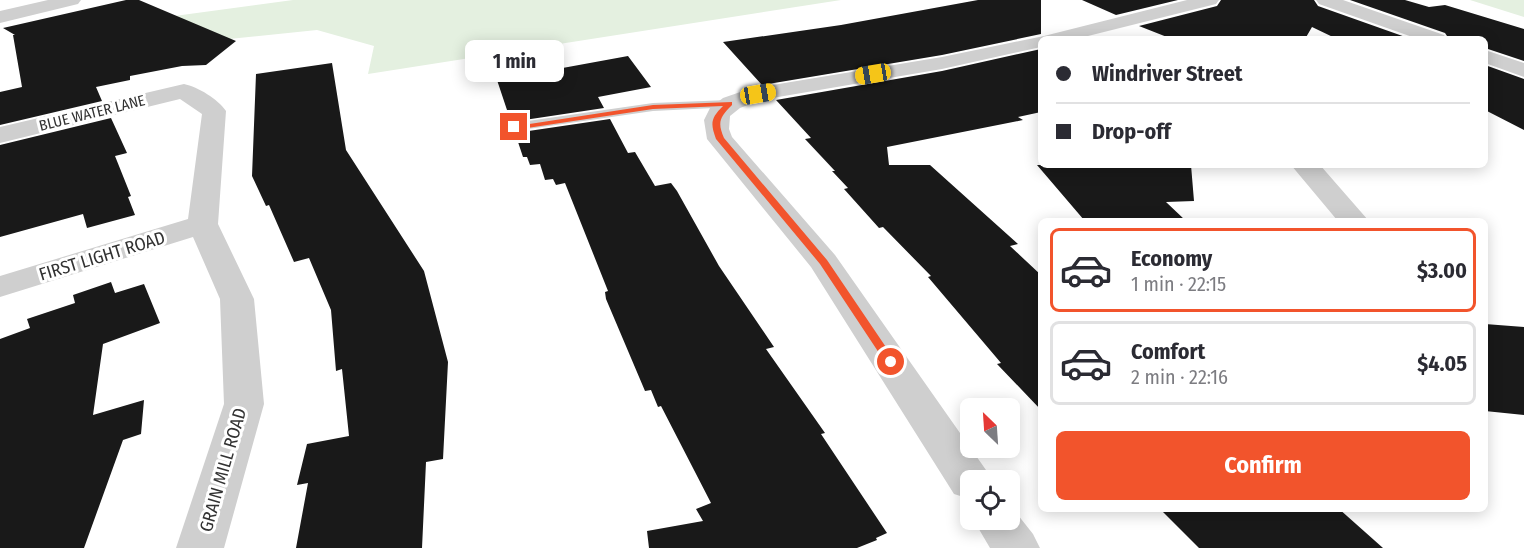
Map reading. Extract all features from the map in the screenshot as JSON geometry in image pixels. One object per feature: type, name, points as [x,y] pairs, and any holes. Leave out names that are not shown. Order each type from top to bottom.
[{"type":"street","points":[[0,16],[72,0]]},
{"type":"street","points":[[1086,36],[1209,0]]},
{"type":"street","points":[[1325,0],[1428,36]]},
{"type":"street","points":[[962,470],[824,262],[720,139],[714,124],[717,116],[729,104],[758,94],[942,63],[1038,42]]},
{"type":"street","points":[[1488,57],[1524,70]]},
{"type":"street","name":"BLUE WATER LANE","points":[[0,135],[184,91]]},
{"type":"street","name":"GRAIN MILL ROAD","points":[[184,91],[214,111],[203,224],[237,299],[244,404],[200,548]]},
{"type":"street","points":[[1308,168],[1351,218]]},
{"type":"street","name":"FIRST LIGHT ROAD","points":[[0,287],[203,224]]},
{"type":"street","points":[[1004,530],[1016,548]]},
{"type":"lane","points":[[514,127],[653,107],[729,104]]},
{"type":"green space","points":[[293,0],[841,0],[368,74],[374,46],[317,30],[161,46],[167,17]]},
{"type":"green space","points":[[1470,0],[1524,0],[1524,17]]},
{"type":"building","points":[[126,0],[139,0],[236,41],[206,65],[182,66],[130,76],[130,80],[96,87],[102,101],[0,125],[0,92],[22,87],[13,35],[15,35],[3,28]]},
{"type":"building","points":[[978,0],[1041,0],[1041,34],[942,55],[762,85],[723,42],[841,25]]},
{"type":"building","points":[[1082,0],[1178,0],[1116,15]]},
{"type":"building","points":[[1221,0],[1314,0],[1318,6],[1403,36],[1331,36],[1312,27],[1307,36],[1164,36],[1139,26],[1217,6]]},
{"type":"building","points":[[1350,0],[1405,0],[1429,7],[1445,5],[1524,29],[1524,61],[1488,49],[1488,36],[1447,36],[1445,33]]},
{"type":"building","points":[[1038,50],[1038,113],[1018,117],[1023,120],[887,147],[889,165],[930,165],[1018,244],[1010,246],[1038,272],[1038,407],[997,364],[1001,363],[928,277],[931,276],[883,227],[879,228],[844,189],[848,188],[805,139],[811,138],[776,100],[942,71]]},
{"type":"building","points":[[628,56],[651,87],[598,97],[604,108],[511,122],[497,80]]},
{"type":"building","points":[[332,63],[346,150],[424,271],[448,362],[443,459],[426,462],[422,548],[296,548],[308,483],[297,485],[307,444],[349,436],[342,369],[336,371],[331,310],[309,258],[294,262],[269,205],[266,206],[252,176],[256,74]]},
{"type":"building","points":[[1488,66],[1524,79],[1524,130],[1488,112]]},
{"type":"building","points":[[111,118],[127,153],[115,156],[131,196],[128,197],[135,215],[87,228],[83,214],[0,237],[0,145]]},
{"type":"building","points":[[610,119],[628,153],[635,152],[655,186],[671,183],[677,191],[719,266],[774,347],[766,349],[825,433],[821,434],[887,533],[876,538],[877,540],[857,548],[649,548],[647,531],[703,521],[696,509],[711,503],[661,406],[658,407],[651,390],[645,391],[606,299],[605,292],[608,291],[565,183],[556,185],[553,179],[545,180],[540,164],[530,165],[527,157],[523,157],[515,133]]},
{"type":"building","points":[[1040,168],[1191,168],[1194,201],[1166,202],[1183,218],[1082,218]]},
{"type":"building","points":[[111,282],[115,293],[144,284],[160,323],[103,344],[93,415],[144,400],[141,434],[123,440],[84,548],[0,548],[0,339],[30,328],[27,319],[75,303],[73,295]]},
{"type":"building","points":[[1488,324],[1524,327],[1524,415],[1488,411]]},
{"type":"building","points":[[1163,512],[1342,512],[1383,548],[1199,548]]},
{"type":"route","points":[[514,127],[653,107],[729,104],[722,109],[714,124],[720,139],[824,262],[891,362]]}]
